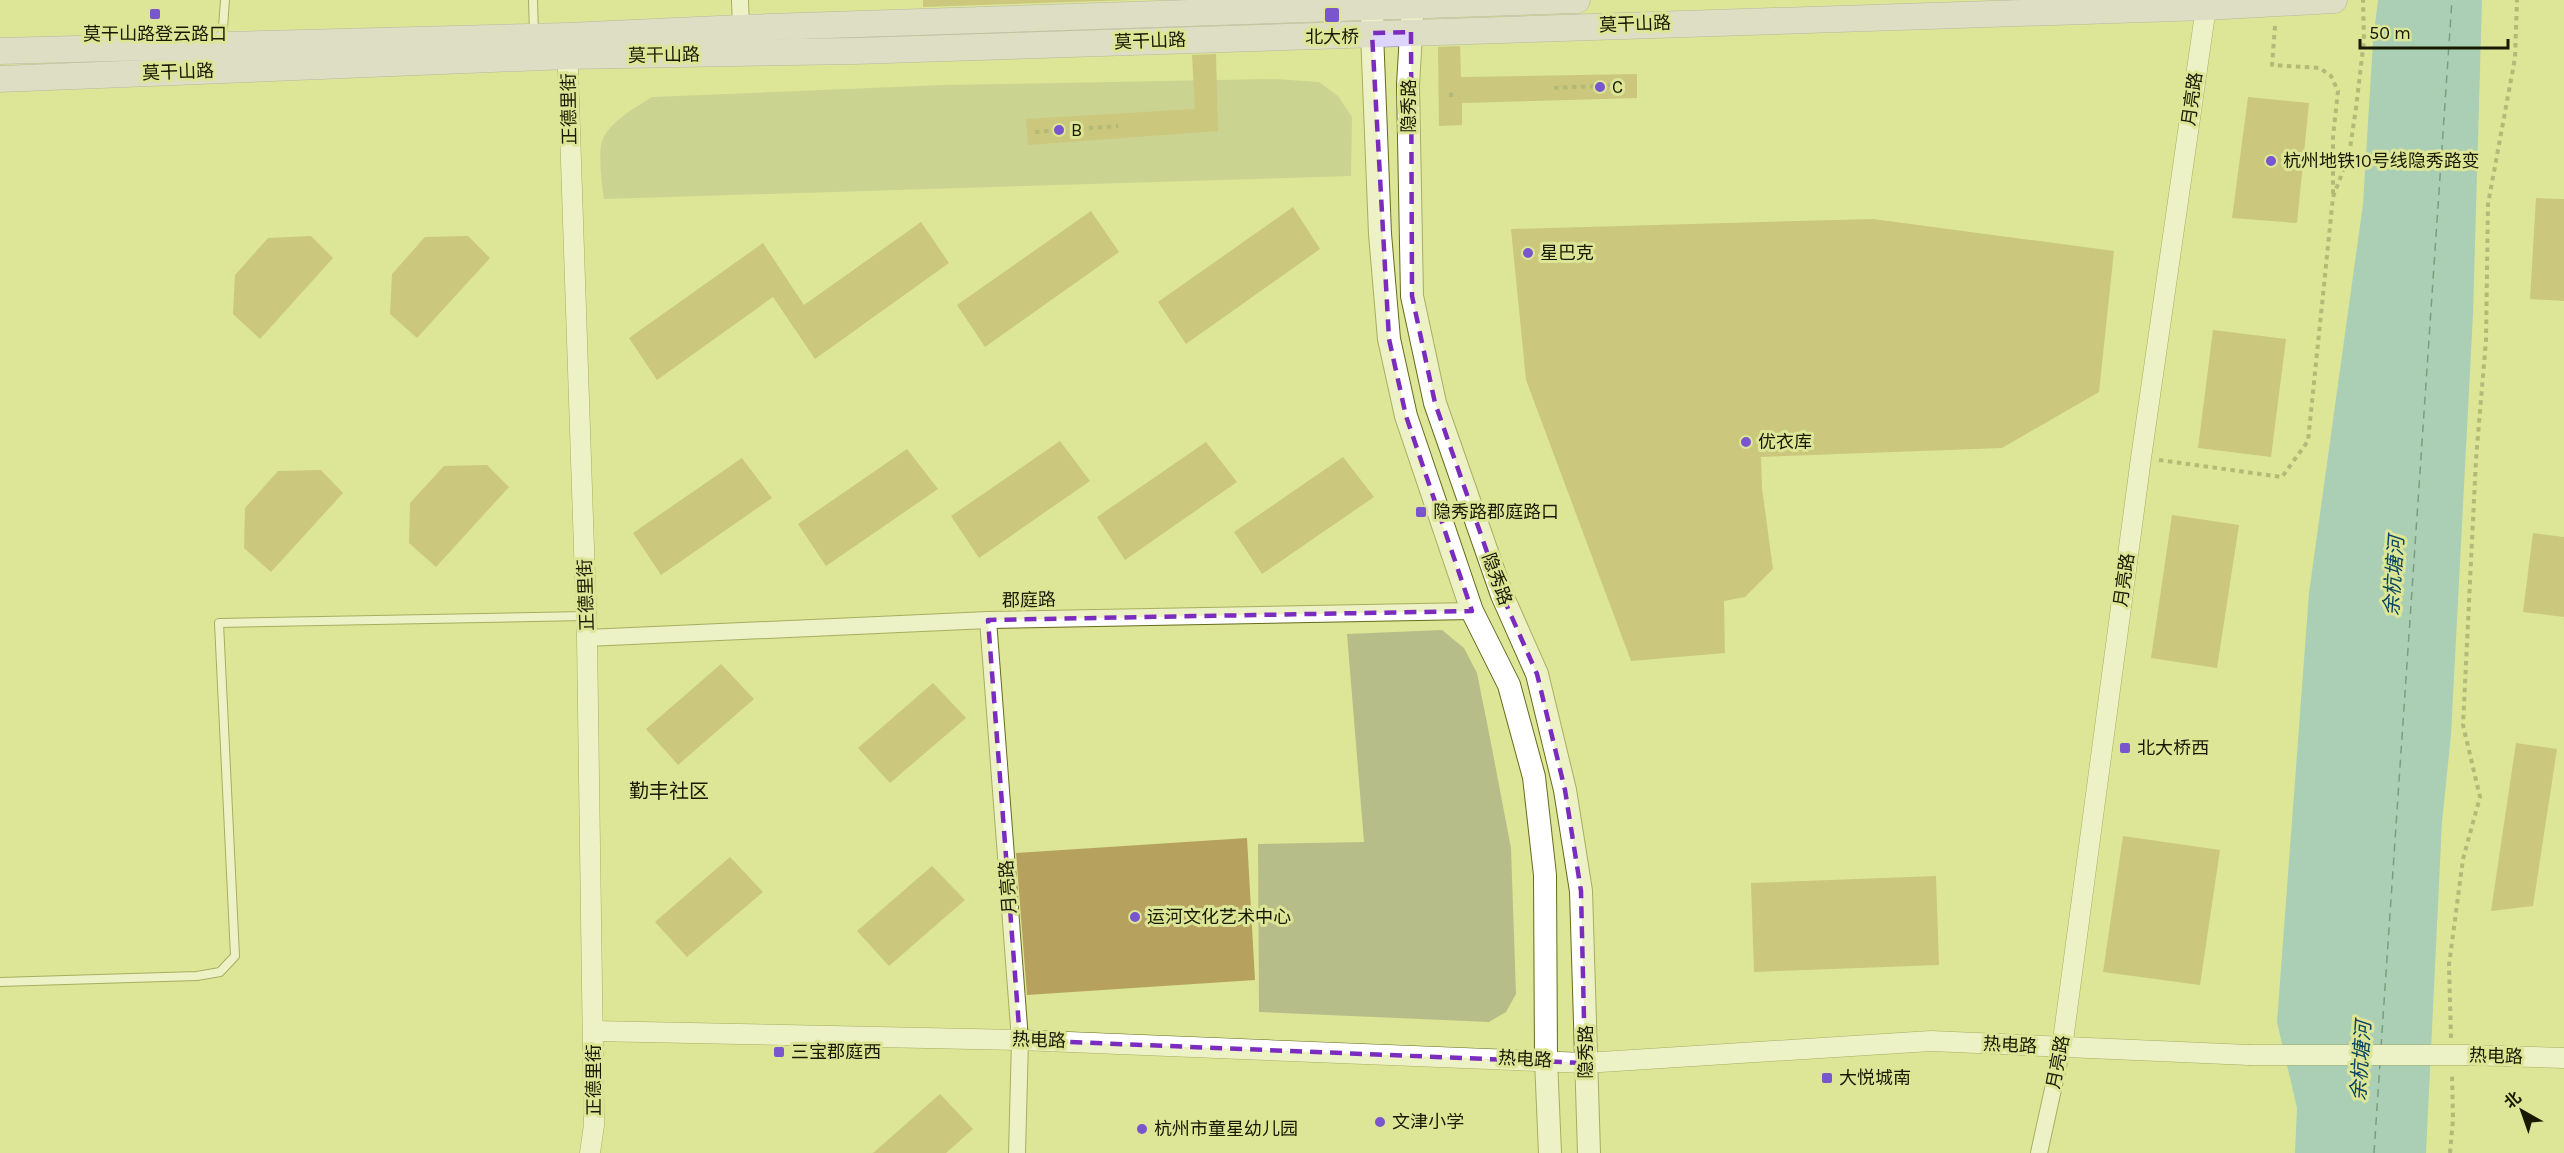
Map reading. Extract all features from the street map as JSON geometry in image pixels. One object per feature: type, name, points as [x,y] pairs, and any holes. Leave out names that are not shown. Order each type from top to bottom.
[{"type":"main road","name":"莫干山路","points":[[0,79],[567,46],[741,28],[1372,3],[1577,0]]},
{"type":"main road","points":[[2288,2],[2334,0]]},
{"type":"main road","name":"莫干山路","points":[[0,51],[534,37],[567,46],[855,51],[2206,7],[2288,2]]},
{"type":"main road","name":"隐秀路","points":[[1372,3],[1380,234],[1389,339],[1406,416],[1472,611],[1509,685],[1534,777],[1545,875],[1546,1060],[1550,1153]]},
{"type":"main road","name":"隐秀路","points":[[1413,3],[1408,85],[1412,296],[1435,403],[1502,595],[1537,674],[1565,790],[1581,891],[1589,1153]]},
{"type":"street","points":[[740,0],[741,28]]},
{"type":"street","name":"月亮路","points":[[2039,1153],[2062,1048],[2141,458],[2206,7]]},
{"type":"street","name":"正德里街","points":[[567,46],[587,616],[594,1125],[590,1153]]},
{"type":"street","name":"郡庭路","points":[[587,638],[988,620],[1472,611]]},
{"type":"street","name":"月亮路","points":[[988,620],[1020,1040],[1017,1153]]},
{"type":"street","name":"热电路","points":[[593,1031],[1020,1040],[1585,1063],[1931,1041],[2249,1055],[2459,1051],[2564,1058]]},
{"type":"lane","points":[[222,45],[225,0]]},
{"type":"lane","points":[[533,0],[534,37]]},
{"type":"lane","points":[[0,982],[196,976],[220,972],[235,956],[219,623],[587,616]]},
{"type":"path","points":[[2333,198],[2349,156],[2364,40],[2363,0]]},
{"type":"path","points":[[2459,1051],[2449,965],[2463,859],[2480,797],[2463,725],[2476,459],[2486,340],[2488,204],[2515,58],[2517,0]]},
{"type":"path","points":[[2141,458],[2282,477],[2308,441],[2333,198],[2333,137],[2338,91],[2331,76],[2320,68],[2272,65],[2288,2]]},
{"type":"path","points":[[1554,88],[1613,85]]},
{"type":"path","points":[[1451,91],[1451,97]]},
{"type":"path","points":[[1035,132],[1118,126]]},
{"type":"path","points":[[2450,1153],[2453,1119],[2452,1071]]},
{"type":"highlighted area","points":[[1411,32],[1412,296],[1435,403],[1502,595],[1537,674],[1565,790],[1581,891],[1585,1063],[1020,1040],[988,620],[1472,611],[1406,416],[1389,339],[1372,33]]},
{"type":"green space","points":[[1276,79],[1319,82],[1338,96],[1352,117],[1351,176],[604,199],[600,161],[602,141],[617,121],[652,97],[943,85]]},
{"type":"green space","points":[[1442,630],[1464,648],[1477,673],[1511,848],[1516,994],[1506,1012],[1489,1022],[1259,1012],[1258,844],[1364,842],[1347,634]]},
{"type":"water","name":"余杭塘河","points":[[2378,0],[2482,0],[2473,314],[2451,735],[2442,822],[2426,1153],[2295,1153],[2297,1108],[2277,1022],[2309,593],[2363,204],[2373,41]]},
{"type":"building","points":[[923,0],[1129,0],[923,7]]},
{"type":"building","points":[[1460,46],[1461,77],[1637,74],[1637,98],[1462,103],[1462,125],[1439,126],[1438,47]]},
{"type":"building","points":[[1216,54],[1218,131],[1028,145],[1026,119],[1195,109],[1192,55]]},
{"type":"building","name":"杭州地铁10号线隐秀路变","points":[[2248,97],[2309,103],[2297,223],[2232,218]]},
{"type":"building","points":[[2536,198],[2564,199],[2564,301],[2530,299]]},
{"type":"building","points":[[1293,207],[1320,249],[1186,344],[1158,302]]},
{"type":"building","points":[[1091,211],[1119,252],[985,347],[957,305]]},
{"type":"building","points":[[1873,219],[2114,251],[2099,392],[2002,448],[1761,457],[1762,488],[1773,569],[1745,597],[1724,601],[1725,653],[1631,661],[1526,380],[1511,229]]},
{"type":"building","points":[[921,222],[949,263],[815,359],[773,297],[657,380],[629,338],[763,243],[804,305]]},
{"type":"building","points":[[311,236],[333,258],[260,339],[233,314],[235,275],[268,238]]},
{"type":"building","points":[[468,236],[490,258],[417,338],[390,314],[392,274],[425,237]]},
{"type":"building","points":[[2213,330],[2286,339],[2271,457],[2198,448]]},
{"type":"building","points":[[1060,441],[1090,481],[979,558],[951,516]]},
{"type":"building","points":[[1206,442],[1237,482],[1125,560],[1097,517]]},
{"type":"building","points":[[907,449],[938,489],[826,566],[798,524]]},
{"type":"building","points":[[1343,457],[1374,497],[1262,574],[1234,532]]},
{"type":"building","points":[[742,458],[772,498],[661,575],[633,533]]},
{"type":"building","points":[[487,465],[509,487],[436,567],[409,543],[410,503],[444,466]]},
{"type":"building","points":[[321,470],[343,493],[271,572],[244,548],[245,508],[278,471]]},
{"type":"building","points":[[2172,515],[2239,525],[2217,668],[2151,658]]},
{"type":"building","points":[[2533,533],[2564,537],[2564,617],[2523,612]]},
{"type":"building","points":[[721,664],[754,699],[678,765],[646,729]]},
{"type":"building","points":[[933,683],[966,718],[890,783],[858,748]]},
{"type":"building","points":[[2516,743],[2557,749],[2533,906],[2491,911]]},
{"type":"building","points":[[2123,836],[2220,850],[2200,985],[2103,972]]},
{"type":"building","name":"运河文化艺术中心","points":[[1247,838],[1255,980],[1027,995],[1016,853]]},
{"type":"building","points":[[730,857],[763,892],[687,957],[655,922]]},
{"type":"building","points":[[932,866],[965,900],[889,966],[857,931]]},
{"type":"building","points":[[1936,876],[1939,965],[1754,972],[1751,883]]},
{"type":"building","points":[[940,1094],[973,1129],[946,1153],[873,1153]]},
{"type":"ferry route","points":[[2381,1047],[2452,0]]},
{"type":"ferry route","points":[[2374,1153],[2380,1063]]},
{"type":"place","name":"莫干山路登云路口","points":[[155,14]]},
{"type":"place","name":"北大桥","points":[[1332,15]]},
{"type":"place","name":"C","points":[[1600,87]]},
{"type":"place","name":"B","points":[[1059,130]]},
{"type":"place","name":"杭州地铁10号线隐秀路变","points":[[2271,161]]},
{"type":"place","name":"星巴克","points":[[1528,253]]},
{"type":"place","name":"优衣库","points":[[1746,442]]},
{"type":"place","name":"隐秀路郡庭路口","points":[[1421,512]]},
{"type":"place","name":"北大桥西","points":[[2125,748]]},
{"type":"place","name":"运河文化艺术中心","points":[[1135,917]]},
{"type":"place","name":"三宝郡庭西","points":[[779,1052]]},
{"type":"place","name":"大悦城南","points":[[1827,1078]]},
{"type":"place","name":"文津小学","points":[[1380,1122]]},
{"type":"place","name":"杭州市童星幼儿园","points":[[1142,1129]]},
{"type":"district","name":"勤丰社区","points":[[669,791]]}]
